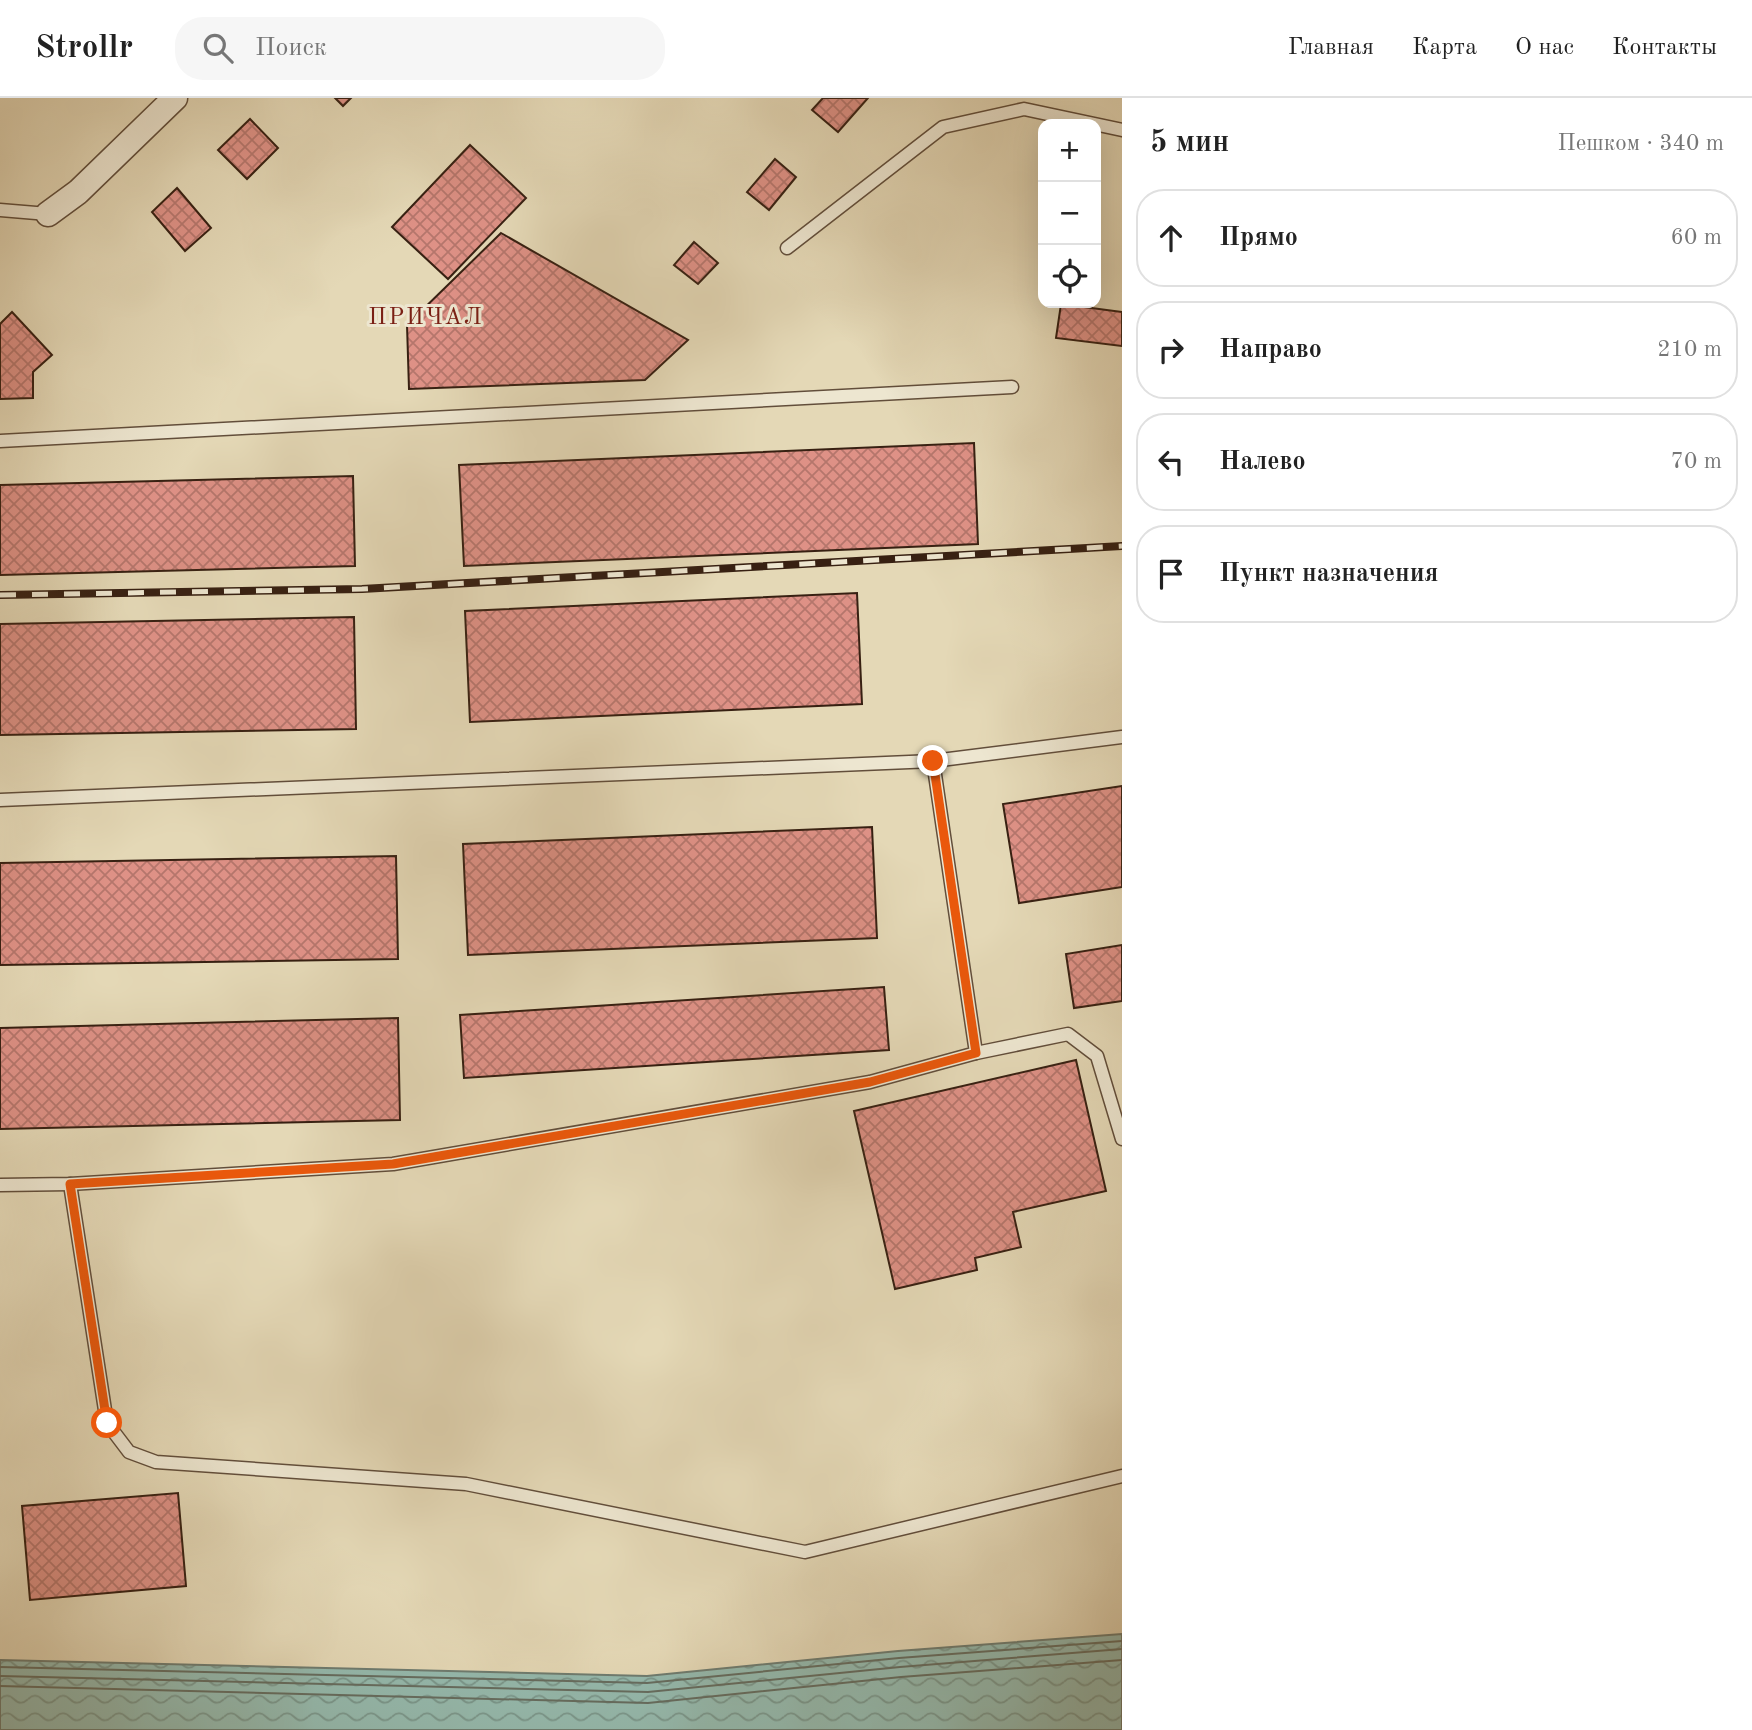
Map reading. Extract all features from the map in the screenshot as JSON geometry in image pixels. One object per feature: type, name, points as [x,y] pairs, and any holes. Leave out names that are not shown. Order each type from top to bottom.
[{"type":"street","points":[[48,214],[78,192],[175,98]]},
{"type":"lane","points":[[787,248],[943,127],[1024,108],[1122,130]]},
{"type":"lane","points":[[0,210],[48,214]]},
{"type":"lane","points":[[0,441],[1012,387]]},
{"type":"lane","points":[[0,800],[933,761],[1122,737]]},
{"type":"lane","points":[[933,761],[976,1053]]},
{"type":"lane","points":[[0,1185],[70,1184],[393,1164],[870,1082],[976,1053],[1068,1034],[1097,1056],[1122,1139]]},
{"type":"lane","points":[[70,1184],[107,1423],[129,1452],[156,1462],[466,1483],[805,1552],[1122,1476]]},
{"type":"water","points":[[1122,1634],[1122,1730],[0,1730],[0,1660],[647,1676],[898,1651]]},
{"type":"building","points":[[335,98],[351,98],[343,106]]},
{"type":"building","points":[[823,98],[868,98],[838,132],[812,110]]},
{"type":"building","points":[[250,119],[278,148],[247,179],[218,150]]},
{"type":"building","points":[[470,145],[526,198],[448,279],[392,227]]},
{"type":"building","points":[[775,159],[796,177],[769,210],[747,192]]},
{"type":"building","points":[[177,188],[211,228],[185,251],[152,212]]},
{"type":"building","points":[[501,233],[688,340],[645,380],[409,389],[407,325]]},
{"type":"building","points":[[694,242],[718,263],[698,284],[674,265]]},
{"type":"building","points":[[1060,308],[1122,312],[1122,346],[1056,338]]},
{"type":"building","points":[[12,312],[52,355],[33,372],[33,398],[0,399],[0,324]]},
{"type":"building","points":[[974,443],[978,544],[464,566],[459,465]]},
{"type":"building","points":[[353,476],[355,566],[0,575],[0,485]]},
{"type":"building","points":[[857,593],[862,704],[470,722],[465,611]]},
{"type":"building","points":[[354,617],[356,729],[0,735],[0,624]]},
{"type":"building","points":[[1122,786],[1122,887],[1019,903],[1003,804]]},
{"type":"building","points":[[872,827],[877,938],[468,955],[463,844]]},
{"type":"building","points":[[396,856],[398,959],[0,965],[0,863]]},
{"type":"building","points":[[1122,945],[1122,1001],[1074,1008],[1066,954]]},
{"type":"building","points":[[884,987],[889,1050],[464,1078],[460,1015]]},
{"type":"building","points":[[398,1018],[400,1120],[0,1129],[0,1028]]},
{"type":"building","points":[[1076,1060],[1106,1191],[1013,1212],[1021,1247],[975,1258],[977,1270],[895,1289],[854,1111]]},
{"type":"building","points":[[178,1493],[186,1586],[30,1600],[22,1506]]},
{"type":"railway","points":[[0,595],[362,589],[1122,546]]},
{"type":"district","name":"ПРИЧАЛ","points":[[426,317]]},
{"type":"route","points":[[107,1423],[70,1184],[393,1164],[870,1082],[976,1053],[933,761]]}]
